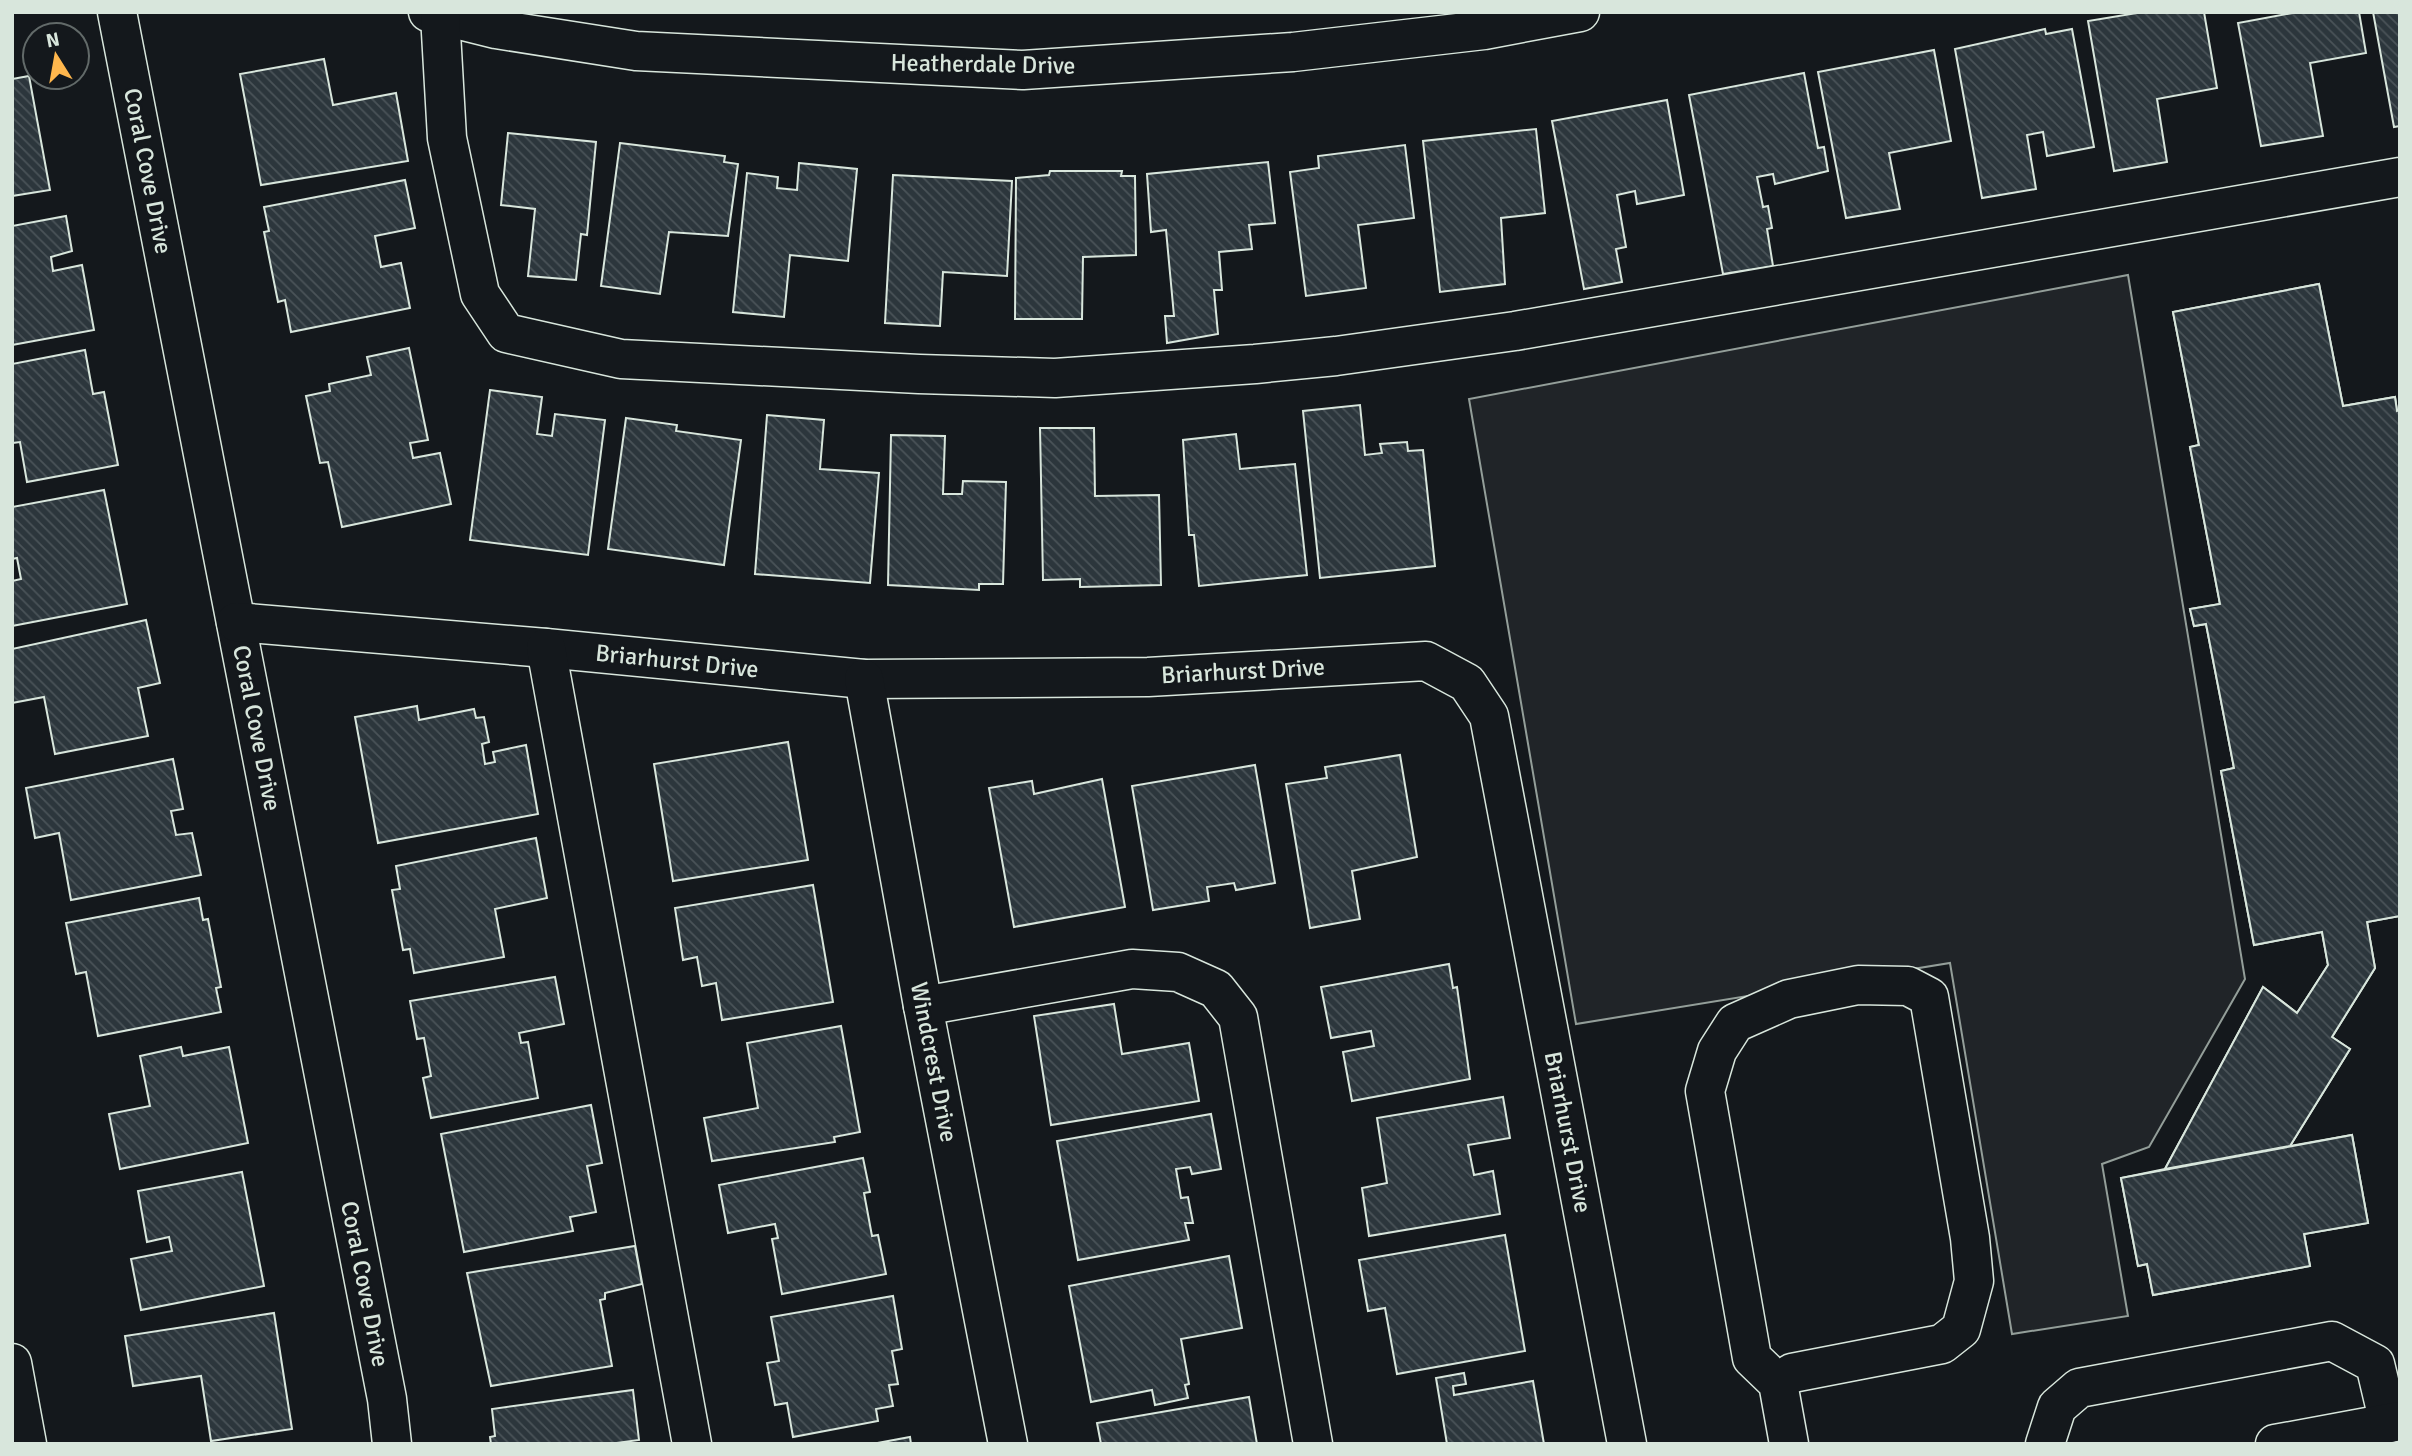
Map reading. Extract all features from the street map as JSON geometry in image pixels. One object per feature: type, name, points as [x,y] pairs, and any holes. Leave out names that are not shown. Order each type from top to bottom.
[{"type":"street","name":"Coral Cove Drive","points":[[117,12],[387,1399],[392,1444]]},
{"type":"street","name":"Heatherdale Drive","points":[[434,14],[495,29],[636,51],[1023,69],[1293,52],[1484,30],[1580,12]]},
{"type":"street","points":[[434,14],[447,138],[480,294],[506,333],[621,359],[1055,378],[1322,358],[1515,331],[2400,177]]},
{"type":"street","name":"Briarhurst Drive","points":[[236,622],[546,648],[864,679],[1148,677],[1426,661],[1467,683],[1489,716],[1627,1444]]},
{"type":"street","points":[[546,648],[692,1444]]},
{"type":"street","name":"Windcrest Drive","points":[[864,679],[923,1006],[1008,1444]]},
{"type":"street","points":[[923,1006],[1132,969],[1178,972],[1216,989],[1238,1017],[1313,1444]]},
{"type":"street","points":[[1778,1383],[1792,1373],[1942,1344],[1961,1329],[1974,1282],[1970,1238],[1929,997],[1908,986],[1858,985],[1789,999],[1735,1023],[1717,1051],[1705,1091],[1752,1358],[1778,1383],[1789,1444]]},
{"type":"street","points":[[2046,1444],[2057,1407],[2079,1388],[2332,1341],[2375,1364],[2395,1422],[2275,1444]]},
{"type":"street","points":[[12,1363],[27,1444]]},
{"type":"shaded area","points":[[2128,275],[2245,979],[2149,1147],[2102,1164],[2128,1316],[2012,1334],[1950,963],[1576,1024],[1469,399]]},
{"type":"building","points":[[2143,12],[2204,12],[2217,88],[2157,99],[2167,162],[2114,171],[2088,21]]},
{"type":"building","points":[[2298,12],[2359,12],[2366,53],[2310,63],[2323,136],[2261,146],[2238,23]]},
{"type":"building","points":[[2373,12],[2400,12],[2400,126],[2394,127]]},
{"type":"building","points":[[2045,29],[2046,34],[2072,29],[2094,147],[2047,156],[2043,132],[2027,135],[2036,189],[1982,198],[1955,49]]},
{"type":"building","points":[[1934,50],[1951,141],[1889,153],[1900,209],[1846,218],[1818,72]]},
{"type":"building","points":[[324,59],[333,105],[396,93],[408,161],[261,185],[240,74]]},
{"type":"building","points":[[1804,73],[1818,148],[1824,147],[1828,171],[1775,184],[1773,174],[1757,177],[1763,207],[1768,206],[1772,228],[1767,229],[1773,266],[1723,274],[1689,95]]},
{"type":"building","points":[[21,77],[21,91],[32,91],[50,190],[12,196],[12,79]]},
{"type":"building","points":[[1667,100],[1684,195],[1637,204],[1635,191],[1617,195],[1626,247],[1616,249],[1622,282],[1584,289],[1552,121]]},
{"type":"building","points":[[1536,129],[1545,213],[1501,218],[1505,284],[1440,292],[1423,141]]},
{"type":"building","points":[[508,133],[596,142],[587,235],[581,234],[576,280],[528,276],[535,209],[501,205]]},
{"type":"building","points":[[620,143],[725,156],[724,162],[738,164],[728,236],[669,232],[660,294],[601,286]]},
{"type":"building","points":[[1405,145],[1414,218],[1358,225],[1366,288],[1306,296],[1290,172],[1319,168],[1318,156]]},
{"type":"building","points":[[1268,162],[1275,223],[1249,225],[1252,249],[1219,252],[1222,290],[1214,290],[1218,334],[1167,343],[1165,316],[1174,316],[1166,230],[1151,232],[1147,174]]},
{"type":"building","points":[[799,163],[857,169],[848,261],[790,255],[784,317],[733,312],[747,173],[778,177],[777,188],[797,190]]},
{"type":"building","points":[[1050,171],[1122,171],[1121,176],[1135,176],[1136,255],[1083,257],[1082,319],[1015,319],[1016,178],[1049,175]]},
{"type":"building","points":[[893,175],[1012,181],[1007,276],[943,272],[940,326],[885,323]]},
{"type":"building","points":[[405,180],[415,228],[375,236],[381,267],[401,263],[410,308],[291,332],[285,300],[278,302],[264,232],[269,231],[264,207]]},
{"type":"building","points":[[66,216],[72,251],[51,257],[53,271],[82,265],[94,330],[12,345],[12,226]]},
{"type":"building","points":[[2319,284],[2343,406],[2395,397],[2397,411],[2400,410],[2400,916],[2367,922],[2375,968],[2332,1037],[2350,1049],[2290,1146],[2352,1135],[2368,1223],[2304,1234],[2310,1266],[2153,1295],[2147,1264],[2138,1266],[2121,1178],[2165,1169],[2263,987],[2297,1013],[2328,965],[2322,932],[2254,945],[2221,771],[2234,768],[2206,624],[2194,626],[2190,609],[2220,604],[2190,447],[2199,445],[2173,312]]},
{"type":"building","points":[[2319,284],[2343,406],[2395,397],[2397,411],[2400,410],[2400,916],[2367,922],[2375,968],[2332,1037],[2350,1049],[2290,1146],[2165,1169],[2263,987],[2297,1013],[2328,965],[2322,932],[2254,945],[2221,771],[2234,768],[2206,624],[2194,626],[2190,609],[2220,604],[2190,447],[2199,445],[2173,312]]},
{"type":"building","points":[[409,348],[428,440],[410,443],[413,458],[440,453],[451,504],[342,527],[328,462],[320,463],[306,396],[330,391],[329,384],[371,375],[367,357]]},
{"type":"building","points":[[85,350],[93,394],[104,392],[118,465],[27,482],[20,442],[12,443],[12,364]]},
{"type":"building","points":[[490,390],[542,397],[537,434],[552,436],[555,414],[605,420],[588,555],[470,540]]},
{"type":"building","points":[[1360,405],[1365,455],[1382,453],[1380,444],[1407,442],[1408,451],[1423,450],[1435,566],[1320,578],[1303,411]]},
{"type":"building","points":[[767,415],[824,420],[820,469],[879,473],[870,583],[755,574]]},
{"type":"building","points":[[626,418],[677,425],[676,431],[741,440],[724,565],[608,549]]},
{"type":"building","points":[[1040,428],[1094,428],[1095,496],[1159,495],[1161,585],[1080,587],[1080,579],[1043,580]]},
{"type":"building","points":[[1236,434],[1240,469],[1295,464],[1307,575],[1199,586],[1194,535],[1189,535],[1183,440]]},
{"type":"building","points":[[891,435],[945,436],[943,494],[962,494],[963,481],[1006,482],[1003,584],[979,584],[979,590],[888,585]]},
{"type":"building","points":[[104,490],[127,604],[12,626],[12,581],[21,579],[17,558],[12,559],[12,507]]},
{"type":"building","points":[[146,620],[160,683],[138,688],[148,736],[55,754],[44,697],[12,703],[12,649]]},
{"type":"building","points":[[417,706],[419,720],[474,709],[476,718],[484,717],[489,742],[482,744],[485,764],[495,762],[493,752],[526,745],[538,814],[378,843],[355,717]]},
{"type":"building","points":[[788,742],[808,860],[673,881],[654,764]]},
{"type":"building","points":[[1400,755],[1417,857],[1352,871],[1360,919],[1310,928],[1286,784],[1327,778],[1325,767]]},
{"type":"building","points":[[173,759],[183,809],[171,811],[176,835],[192,833],[201,875],[71,900],[59,833],[35,838],[26,788]]},
{"type":"building","points":[[1255,765],[1275,883],[1236,890],[1234,883],[1207,887],[1209,901],[1153,910],[1132,786]]},
{"type":"building","points":[[1102,779],[1125,907],[1014,927],[989,788],[1032,781],[1034,794]]},
{"type":"building","points":[[536,838],[547,898],[495,909],[504,957],[414,973],[410,949],[403,950],[392,890],[400,889],[396,866]]},
{"type":"building","points":[[813,885],[833,1002],[722,1020],[716,983],[702,986],[697,957],[683,960],[675,908]]},
{"type":"building","points":[[199,898],[203,920],[208,919],[221,987],[216,988],[221,1012],[98,1036],[86,972],[76,974],[66,923]]},
{"type":"building","points":[[1449,964],[1453,988],[1457,987],[1470,1079],[1352,1101],[1343,1052],[1374,1046],[1371,1031],[1331,1038],[1321,987]]},
{"type":"building","points":[[555,977],[564,1024],[519,1033],[521,1043],[528,1042],[538,1098],[431,1118],[423,1078],[431,1076],[424,1038],[417,1039],[410,1001]]},
{"type":"building","points":[[1114,1004],[1122,1054],[1189,1043],[1199,1101],[1051,1125],[1034,1016]]},
{"type":"building","points":[[841,1026],[860,1132],[834,1137],[835,1142],[712,1161],[704,1118],[758,1108],[747,1043]]},
{"type":"building","points":[[181,1047],[183,1056],[229,1047],[248,1143],[120,1169],[109,1114],[150,1106],[140,1056]]},
{"type":"building","points":[[1503,1097],[1510,1138],[1468,1145],[1474,1175],[1493,1171],[1500,1214],[1369,1236],[1362,1188],[1387,1183],[1377,1118]]},
{"type":"building","points":[[591,1105],[602,1163],[587,1166],[596,1212],[570,1217],[573,1231],[464,1252],[441,1134]]},
{"type":"building","points":[[1211,1114],[1221,1169],[1192,1174],[1190,1167],[1176,1169],[1181,1198],[1188,1197],[1193,1223],[1185,1223],[1189,1240],[1078,1260],[1057,1141]]},
{"type":"building","points":[[2352,1135],[2368,1223],[2304,1234],[2310,1266],[2153,1295],[2147,1264],[2138,1266],[2121,1178]]},
{"type":"building","points":[[863,1158],[870,1192],[864,1193],[872,1236],[878,1235],[886,1274],[782,1294],[772,1239],[778,1238],[775,1224],[728,1233],[719,1185]]},
{"type":"building","points":[[242,1172],[264,1286],[141,1310],[131,1259],[172,1251],[169,1237],[147,1242],[138,1191]]},
{"type":"building","points":[[1505,1235],[1525,1351],[1397,1374],[1385,1308],[1368,1311],[1359,1260]]},
{"type":"building","points":[[635,1246],[642,1284],[605,1293],[605,1299],[600,1300],[612,1366],[491,1386],[467,1273]]},
{"type":"building","points":[[1229,1256],[1242,1328],[1181,1339],[1189,1384],[1185,1385],[1188,1398],[1155,1405],[1152,1390],[1091,1402],[1069,1286]]},
{"type":"building","points":[[893,1296],[902,1349],[892,1351],[898,1384],[889,1385],[893,1406],[876,1409],[878,1421],[793,1437],[787,1403],[775,1405],[767,1363],[779,1361],[771,1317]]},
{"type":"building","points":[[274,1313],[292,1429],[211,1441],[201,1376],[133,1386],[125,1336]]},
{"type":"building","points":[[1464,1373],[1466,1384],[1453,1386],[1454,1395],[1533,1381],[1544,1444],[1447,1444],[1436,1378]]},
{"type":"building","points":[[633,1390],[639,1440],[609,1444],[491,1444],[490,1437],[495,1436],[492,1409]]},
{"type":"building","points":[[1249,1397],[1257,1444],[1101,1444],[1097,1423]]},
{"type":"building","points":[[910,1437],[911,1444],[872,1444]]}]
